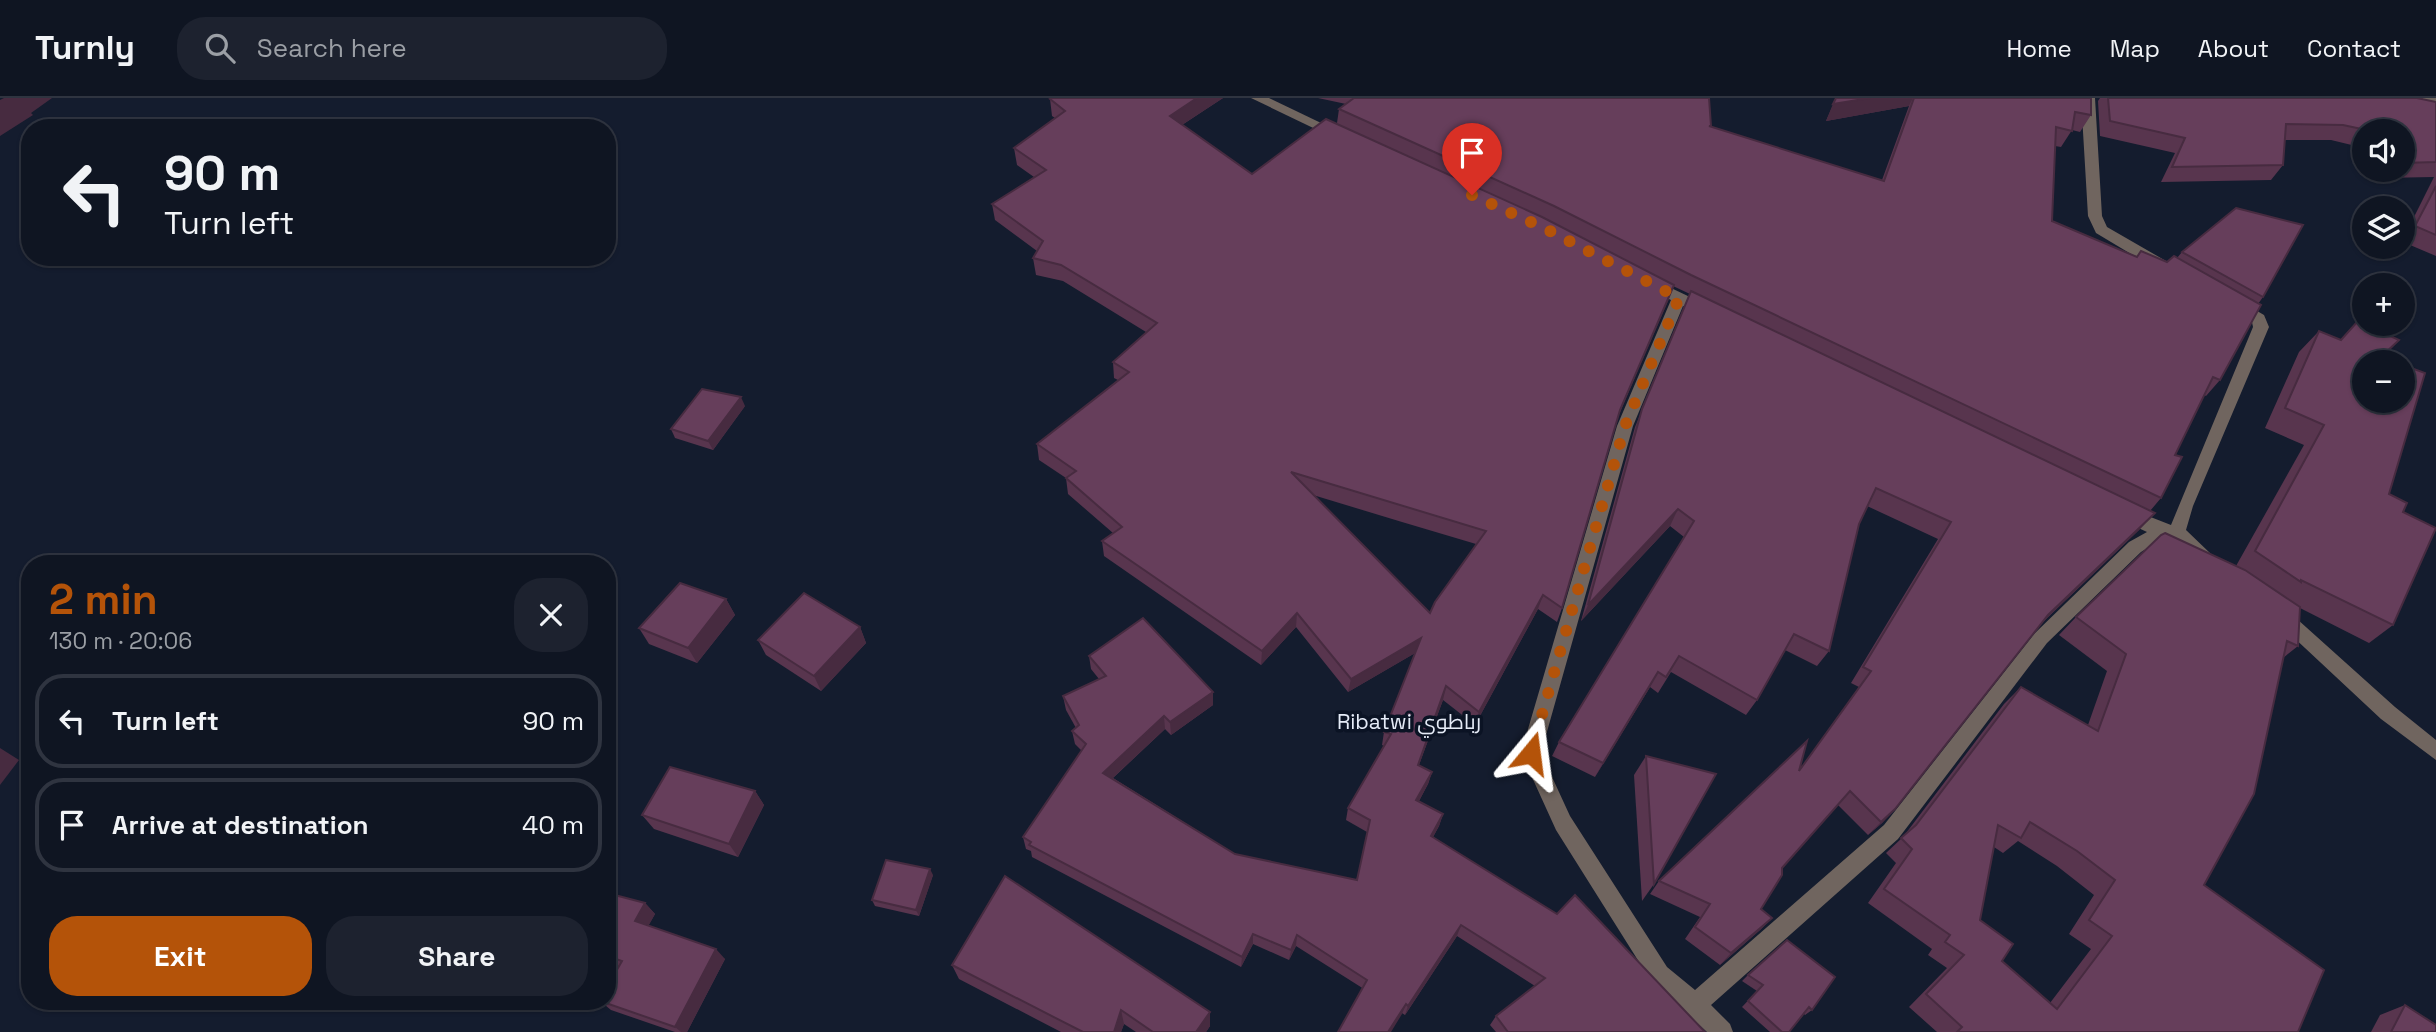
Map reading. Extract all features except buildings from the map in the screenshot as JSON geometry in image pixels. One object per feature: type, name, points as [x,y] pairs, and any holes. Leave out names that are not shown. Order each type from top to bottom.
[{"type":"street","points":[[1258,98],[1357,143]]},
{"type":"street","points":[[2088,98],[2095,216],[2101,230],[2173,271]]},
{"type":"street","points":[[2428,98],[2436,99]]},
{"type":"street","points":[[1630,273],[1716,316]]},
{"type":"street","points":[[1695,1004],[1891,832],[2041,638],[2136,547],[2169,532],[2185,506],[2261,327],[2259,319],[2221,297]]},
{"type":"street","points":[[1679,298],[1625,426],[1531,753],[1563,823],[1659,974],[1695,1004],[1722,1032]]},
{"type":"street","points":[[2112,508],[2169,532],[2216,570]]},
{"type":"street","points":[[2270,607],[2292,622],[2388,713],[2436,751]]},
{"type":"district","name":"Ribatwi رباطوي","points":[[1409,721]]},
{"type":"route","points":[[1472,195],[1544,228],[1679,298],[1625,426],[1531,753]]}]
